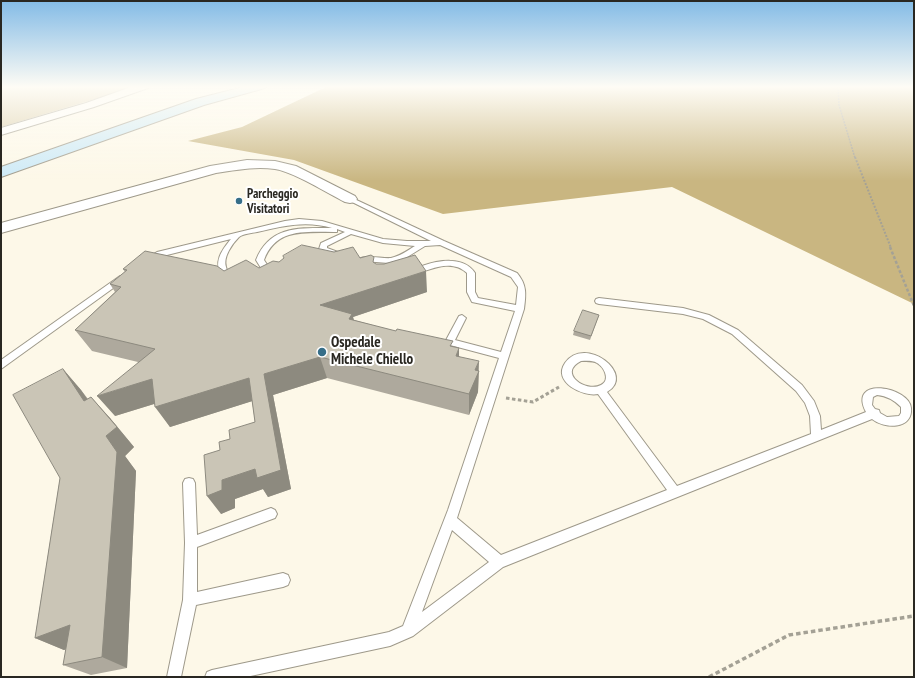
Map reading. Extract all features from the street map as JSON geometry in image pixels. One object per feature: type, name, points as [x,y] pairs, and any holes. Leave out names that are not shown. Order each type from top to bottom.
[{"type":"main road","points":[[1,174],[81,143],[153,118]]},
{"type":"main road","points":[[1,179],[170,118]]},
{"type":"street","points":[[1,132],[48,118]]},
{"type":"street","points":[[1,228],[208,171],[248,164],[275,165],[291,168],[350,199]]},
{"type":"lane","points":[[350,199],[441,243],[514,275],[521,282],[522,292],[520,309],[450,520],[408,631]]},
{"type":"lane","points":[[140,265],[160,254],[238,234],[301,221],[318,222],[349,230],[374,239],[393,243],[441,243]]},
{"type":"lane","points":[[343,257],[326,251],[323,247],[329,241],[349,230]]},
{"type":"lane","points":[[277,276],[267,271],[260,260],[262,251],[270,241],[283,234],[295,231],[349,230]]},
{"type":"lane","points":[[234,284],[224,274],[220,263],[226,250],[238,234]]},
{"type":"lane","points":[[357,259],[379,261],[403,258],[424,243]]},
{"type":"lane","points":[[402,275],[438,263],[456,263],[469,269],[472,274],[471,294],[475,300],[520,309]]},
{"type":"lane","points":[[1,365],[129,273]]},
{"type":"lane","points":[[599,301],[683,311],[706,317],[735,332],[799,388],[809,401],[815,416],[816,436]]},
{"type":"lane","points":[[462,318],[450,342],[504,356]]},
{"type":"lane","points":[[580,357],[594,358],[606,366],[611,377],[610,382],[606,387],[600,390],[586,391],[579,388],[569,380],[566,374],[566,368],[569,363],[580,357]]},
{"type":"lane","points":[[600,390],[675,492]]},
{"type":"lane","points":[[212,677],[390,639],[408,631],[499,562],[875,413]]},
{"type":"lane","points":[[174,677],[190,600],[191,543],[189,483]]},
{"type":"lane","points":[[191,543],[271,514]]},
{"type":"lane","points":[[450,520],[499,562]]},
{"type":"lane","points":[[190,600],[283,580]]},
{"type":"path","points":[[843,118],[857,164],[914,306]]},
{"type":"path","points":[[491,396],[533,402],[562,386],[569,380]]},
{"type":"path","points":[[709,677],[789,635],[914,616]]},
{"type":"shaded area","points":[[1,118],[33,118],[1,127]]},
{"type":"shaded area","points":[[262,118],[914,118],[914,304],[672,187],[443,214],[294,160],[188,141],[242,127]]},
{"type":"building","points":[[302,245],[334,252],[353,247],[360,258],[371,255],[374,257],[373,262],[376,264],[384,264],[415,255],[426,271],[320,305],[352,314],[349,319],[396,331],[397,329],[453,341],[450,346],[459,348],[456,356],[479,361],[475,370],[479,371],[469,394],[320,357],[264,374],[281,470],[257,478],[255,469],[222,480],[222,490],[207,496],[204,455],[220,450],[219,442],[230,439],[229,430],[255,422],[249,378],[155,407],[152,379],[97,396],[155,349],[75,330],[121,287],[110,284],[127,270],[123,269],[145,251],[217,266],[224,271],[246,260],[259,268],[273,261],[279,262],[284,258],[283,256]]},
{"type":"building","points":[[583,310],[599,315],[591,336],[574,331]]},
{"type":"building","points":[[63,369],[84,401],[91,397],[117,427],[106,436],[117,452],[102,657],[63,665],[70,625],[35,638],[60,478],[13,395]]},
{"type":"place","name":"Parcheggio Visitatori","points":[[239,201]]},
{"type":"place","name":"Ospedale Michele Chiello","points":[[322,352]]}]
